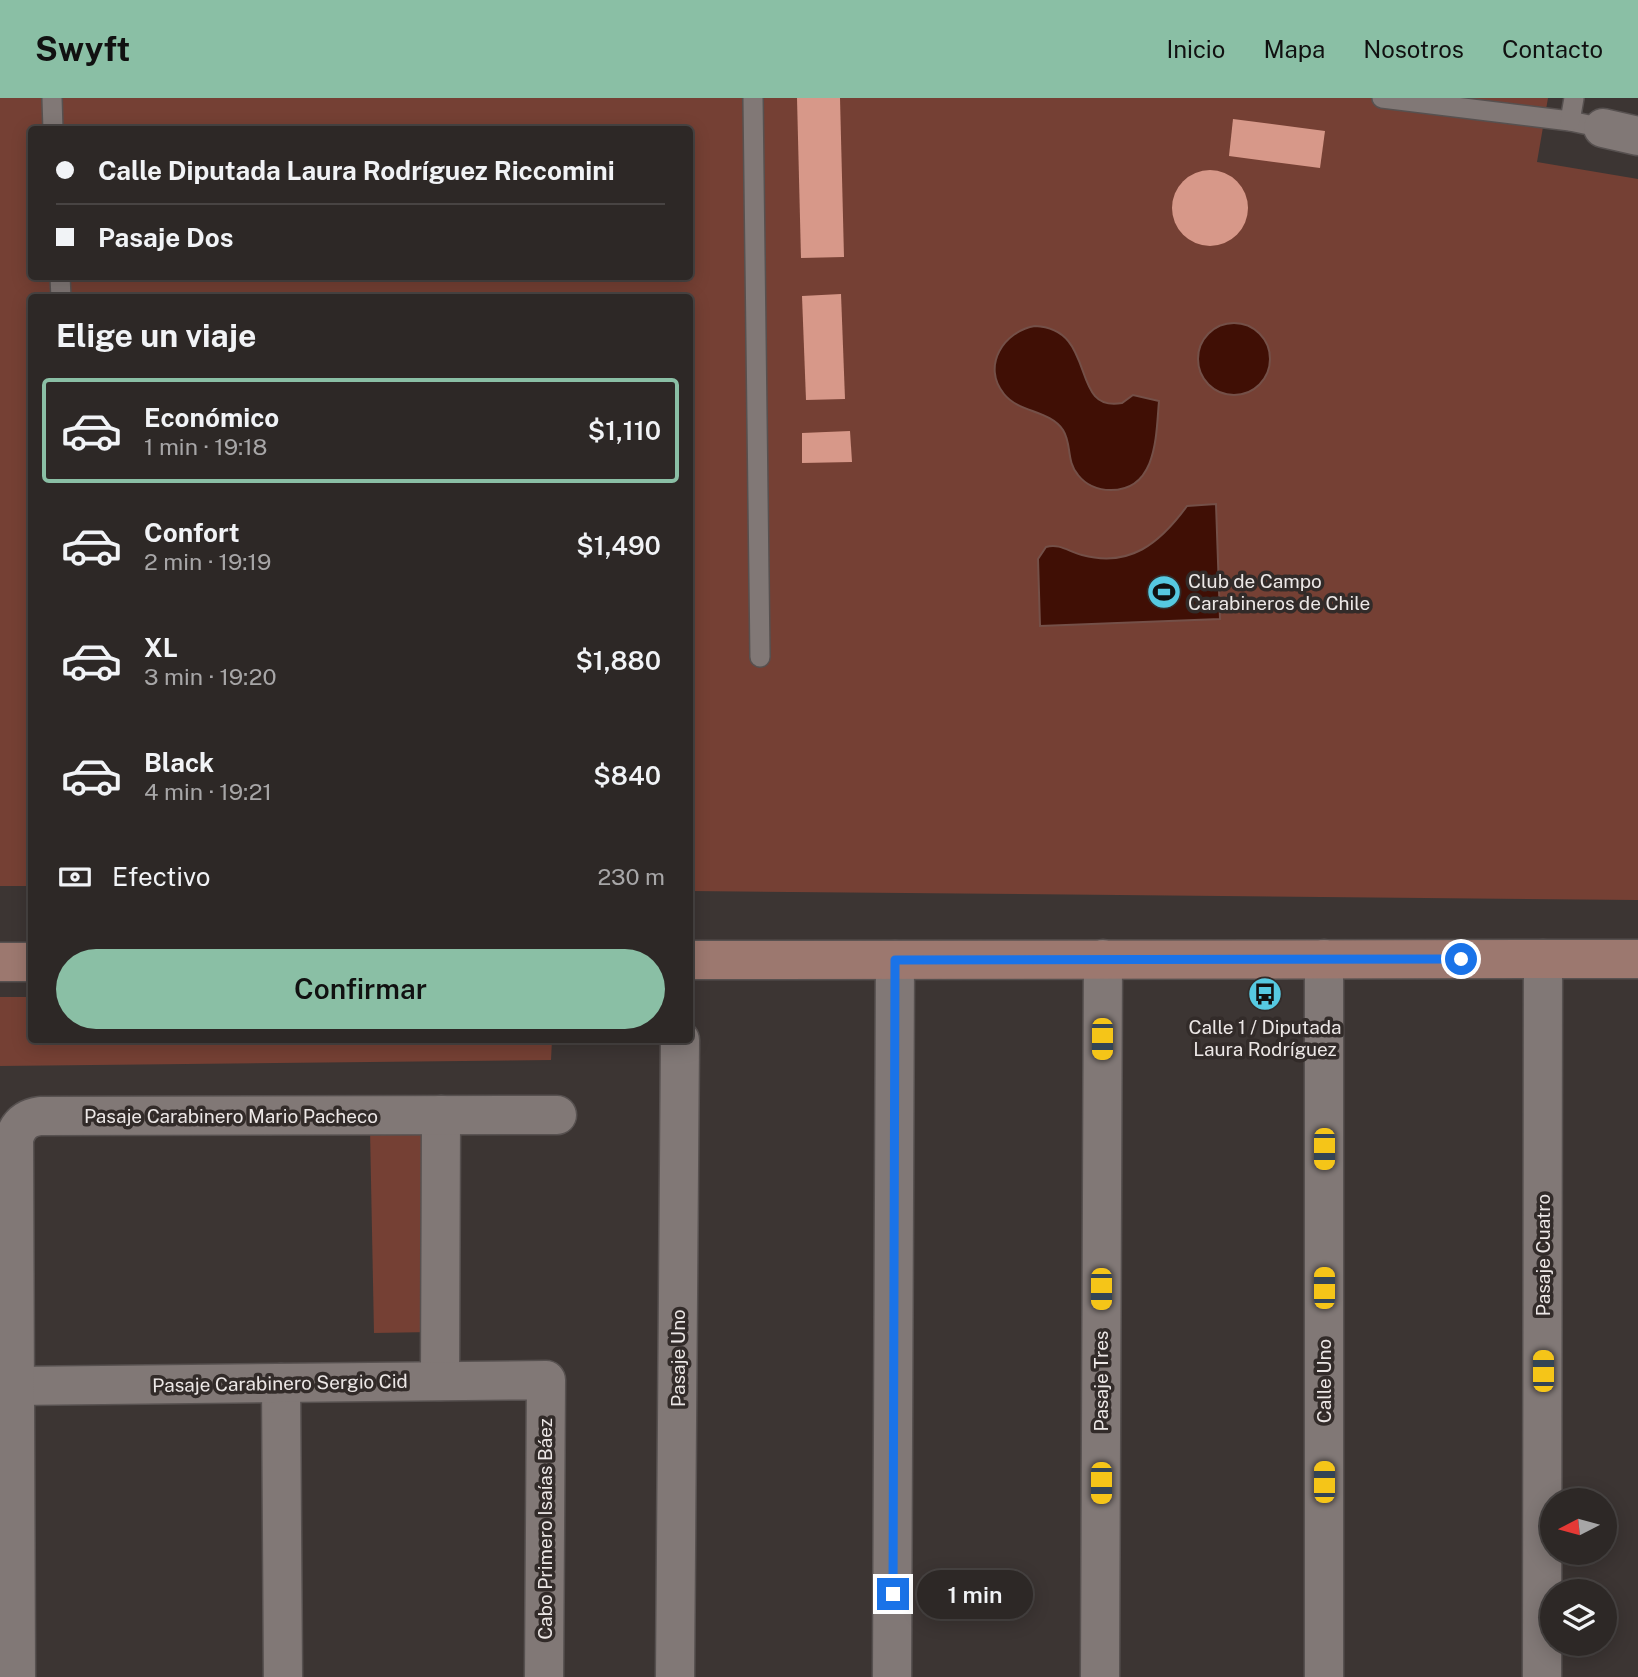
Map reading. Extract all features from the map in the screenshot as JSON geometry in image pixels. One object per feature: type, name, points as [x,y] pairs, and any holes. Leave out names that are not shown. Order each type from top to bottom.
[{"type":"main road","points":[[693,960],[1638,959]]},
{"type":"main road","points":[[0,962],[28,961]]},
{"type":"street","name":"Calle Uno","points":[[1324,959],[1324,1677]]},
{"type":"street","name":"Pasaje Cuatro","points":[[1542,1677],[1543,959]]},
{"type":"street","points":[[892,1677],[895,960]]},
{"type":"street","name":"Pasaje Tres","points":[[1100,1677],[1103,960]]},
{"type":"street","name":"Pasaje Uno","points":[[675,1677],[680,1043]]},
{"type":"street","points":[[440,1381],[441,1115]]},
{"type":"street","name":"Pasaje Carabinero Mario Pacheco","points":[[15,1386],[13,1139],[22,1123],[28,1119],[40,1116],[557,1115]]},
{"type":"street","name":"Pasaje Carabinero Sergio Cid","points":[[15,1386],[545,1380]]},
{"type":"street","name":"Cabo Primero Isaías Báez","points":[[544,1677],[545,1380]]},
{"type":"street","points":[[281,1383],[283,1677]]},
{"type":"street","points":[[15,1386],[16,1677]]},
{"type":"lane","points":[[52,98],[53,126]]},
{"type":"lane","points":[[753,98],[760,657]]},
{"type":"lane","points":[[1382,98],[1604,129]]},
{"type":"lane","points":[[1574,98],[1604,129]]},
{"type":"shaded area","name":"Club de Campo Carabineros de Chile","points":[[0,98],[1548,98],[1537,162],[1638,179],[1638,900],[693,891],[693,294],[28,294],[28,886],[0,886]]},
{"type":"shaded area","points":[[1234,323],[1254,329],[1264,339],[1270,359],[1264,379],[1254,389],[1234,395],[1214,389],[1204,379],[1198,359],[1204,339],[1214,329]]},
{"type":"shaded area","points":[[1035,326],[1055,331],[1068,341],[1095,396],[1105,403],[1122,403],[1133,395],[1159,401],[1152,458],[1138,481],[1111,490],[1097,488],[1081,479],[1074,470],[1066,435],[1057,423],[1018,405],[1004,394],[997,383],[995,372],[999,351],[1014,335]]},
{"type":"shaded area","points":[[1216,504],[1220,619],[1040,626],[1038,559],[1046,547],[1060,547],[1099,558],[1129,555],[1155,541],[1187,506]]},
{"type":"shaded area","points":[[0,997],[28,997],[28,1043],[552,1043],[551,1060],[0,1066]]},
{"type":"shaded area","points":[[428,1127],[432,1332],[374,1333],[370,1129]]},
{"type":"building","points":[[797,98],[840,98],[844,257],[801,258]]},
{"type":"building","points":[[1233,119],[1325,131],[1320,168],[1229,156]]},
{"type":"building","points":[[1210,170],[1225,173],[1237,181],[1245,193],[1248,208],[1245,223],[1237,235],[1225,243],[1210,246],[1195,243],[1183,235],[1175,223],[1172,208],[1175,193],[1183,181],[1195,173]]},
{"type":"building","points":[[841,294],[845,399],[806,400],[802,296]]},
{"type":"building","points":[[850,431],[852,462],[802,463],[802,433]]},
{"type":"place","name":"Club de Campo Carabineros de Chile","points":[[1164,592]]},
{"type":"place","name":"Calle 1 / Diputada Laura Rodríguez","points":[[1265,994]]},
{"type":"route","points":[[893,1594],[895,960],[1461,959]]}]
